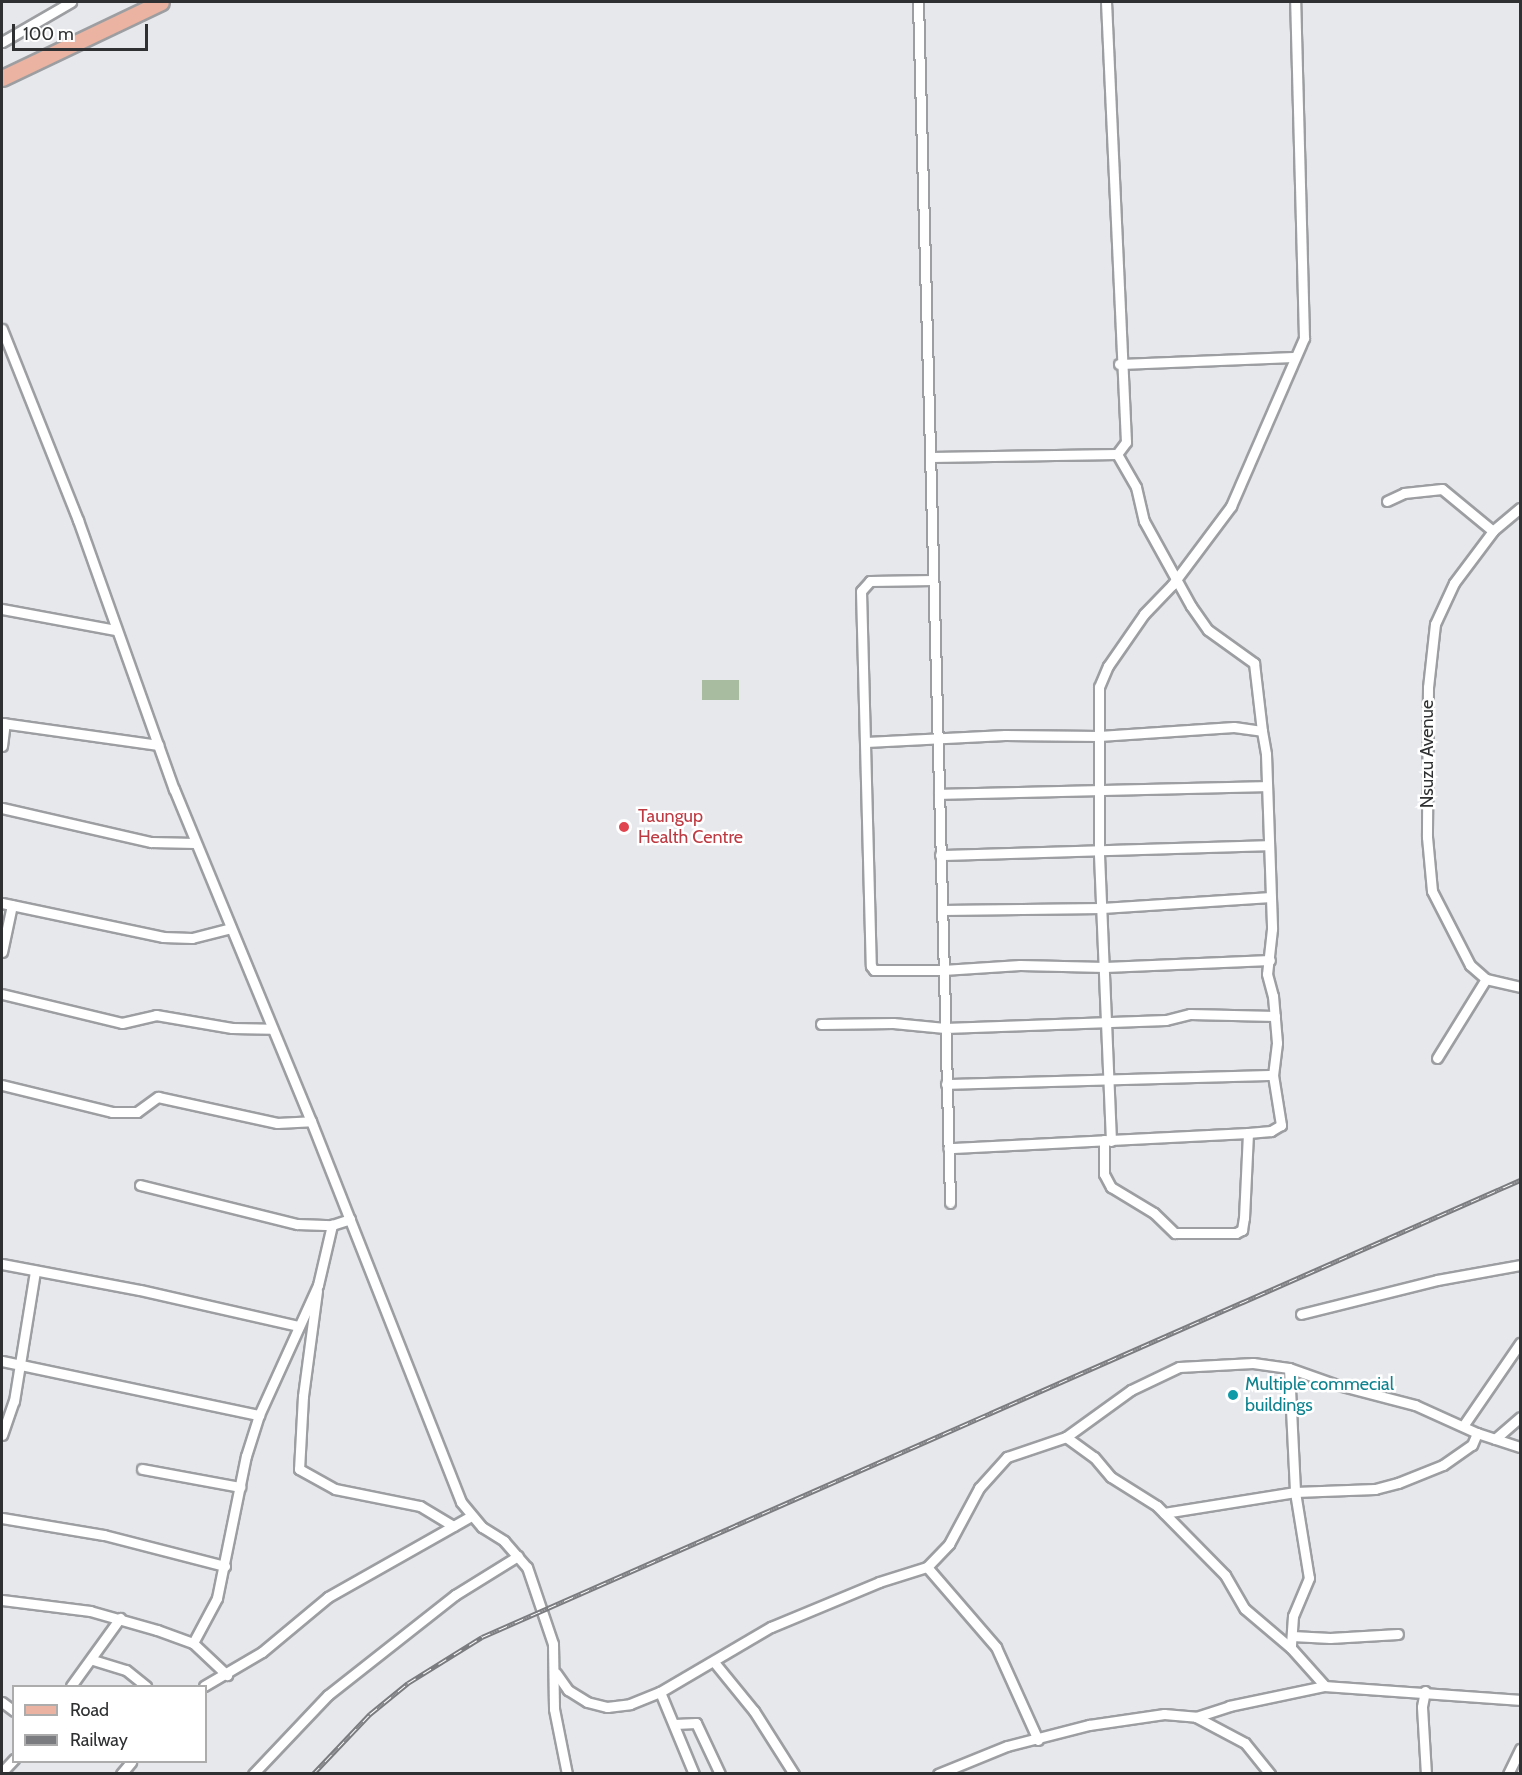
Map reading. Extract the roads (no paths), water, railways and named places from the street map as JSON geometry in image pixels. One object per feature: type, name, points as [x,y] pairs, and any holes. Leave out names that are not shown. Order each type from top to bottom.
[{"type":"main road","points":[[2,78],[161,2]]},
{"type":"street","points":[[2,42],[71,2]]},
{"type":"street","points":[[918,2],[950,1203]]},
{"type":"street","points":[[1106,2],[1119,364],[1126,442],[1117,454]]},
{"type":"street","points":[[1248,1133],[1244,1218],[1242,1230],[1236,1233],[1175,1233],[1155,1213],[1111,1187],[1104,1174],[1108,1141],[1110,1082],[1099,851],[1099,736],[1102,678],[1144,614],[1178,577],[1238,494],[1304,338],[1295,2]]},
{"type":"street","points":[[2,329],[78,520],[115,630],[195,843],[311,1121],[461,1502],[471,1516],[527,1566],[544,1611],[556,1673],[554,1709],[567,1773]]},
{"type":"street","points":[[1119,364],[1295,357]]},
{"type":"street","points":[[931,457],[1117,454]]},
{"type":"street","points":[[948,1148],[1248,1133],[1271,1131],[1281,1125],[1273,1076],[1275,1016],[1267,974],[1270,960],[1271,897],[1269,845],[1262,731],[1254,663],[1208,630],[1144,521],[1136,487],[1117,454]]},
{"type":"street","points":[[1387,501],[1404,493],[1442,489],[1493,531]]},
{"type":"street","name":"Nsuzu Avenue","points":[[1486,979],[1470,965],[1444,922],[1432,891],[1427,837],[1428,687],[1435,624],[1454,583],[1493,531],[1521,508]]},
{"type":"street","points":[[933,580],[870,581],[863,585],[871,966],[879,971],[1020,965],[1105,967],[1270,960]]},
{"type":"street","points":[[2,609],[115,630]]},
{"type":"street","points":[[2,746],[3,723],[158,745]]},
{"type":"street","points":[[866,742],[937,738],[1099,736],[1234,727],[1262,731]]},
{"type":"street","points":[[939,794],[1098,792],[1266,786]]},
{"type":"street","points":[[2,808],[151,842],[195,843]]},
{"type":"street","points":[[940,855],[1269,845]]},
{"type":"street","points":[[942,910],[1102,908],[1271,897]]},
{"type":"street","points":[[2,903],[163,937],[192,938],[231,928]]},
{"type":"street","points":[[2,952],[12,905]]},
{"type":"street","points":[[1437,1058],[1486,979],[1521,987]]},
{"type":"street","points":[[2,994],[122,1023],[156,1015],[232,1028],[271,1029]]},
{"type":"street","points":[[821,1023],[893,1023],[945,1028],[1166,1020],[1190,1014],[1275,1016]]},
{"type":"street","points":[[946,1084],[1110,1082],[1273,1076]]},
{"type":"street","points":[[2,1085],[112,1112],[137,1112],[158,1097],[277,1123],[311,1121]]},
{"type":"street","points":[[140,1185],[297,1224],[332,1225],[350,1219]]},
{"type":"street","points":[[332,1225],[318,1285],[303,1396],[299,1468],[335,1489],[420,1506],[453,1526]]},
{"type":"street","points":[[2,1264],[140,1290],[299,1326]]},
{"type":"street","points":[[1301,1314],[1437,1280],[1521,1265]]},
{"type":"street","points":[[2,1434],[21,1364],[35,1271]]},
{"type":"street","points":[[193,1643],[217,1598],[240,1487],[260,1415],[318,1285]]},
{"type":"street","points":[[1463,1426],[1521,1343]]},
{"type":"street","points":[[2,1361],[260,1415]]},
{"type":"street","points":[[556,1673],[568,1690],[587,1702],[607,1707],[660,1692],[771,1627],[879,1582],[927,1567],[949,1544],[979,1488],[997,1465],[1018,1451],[1065,1437],[1131,1390],[1179,1367],[1253,1363],[1290,1368],[1334,1384],[1415,1406],[1478,1433],[1521,1447]]},
{"type":"street","points":[[1290,1368],[1294,1492],[1309,1578],[1293,1616],[1291,1648]]},
{"type":"street","points":[[1495,1439],[1521,1418]]},
{"type":"street","points":[[1164,1514],[1294,1492],[1375,1489],[1398,1483],[1443,1464],[1472,1445],[1478,1433]]},
{"type":"street","points":[[1065,1437],[1164,1514],[1226,1575],[1245,1609],[1291,1648],[1325,1686]]},
{"type":"street","points":[[142,1469],[240,1487]]},
{"type":"street","points":[[206,1685],[262,1652],[328,1597],[471,1516]]},
{"type":"street","points":[[2,1518],[104,1534],[225,1566]]},
{"type":"street","points":[[253,1773],[328,1695],[455,1595],[518,1556]]},
{"type":"street","points":[[927,1567],[996,1647],[1038,1740]]},
{"type":"street","points":[[2,1600],[120,1618],[193,1643],[227,1674]]},
{"type":"street","points":[[72,1685],[93,1660],[120,1618]]},
{"type":"street","points":[[1292,1636],[1330,1638],[1398,1634]]},
{"type":"street","points":[[93,1660],[126,1670],[145,1685]]},
{"type":"street","points":[[714,1662],[754,1711],[794,1773]]},
{"type":"street","points":[[1196,1717],[1229,1706],[1325,1686],[1425,1691],[1521,1700]]},
{"type":"street","points":[[1425,1691],[1422,1707],[1426,1773]]},
{"type":"street","points":[[660,1692],[694,1773]]},
{"type":"street","points":[[938,1773],[998,1748],[1112,1720],[1136,1721],[1164,1714],[1196,1717],[1245,1743],[1270,1773]]},
{"type":"street","points":[[675,1724],[696,1724],[720,1773]]},
{"type":"street","points":[[1508,1773],[1521,1749]]},
{"type":"street","points":[[2,1773],[12,1761]]},
{"type":"railway","points":[[313,1774],[370,1714],[408,1683],[482,1637],[1520,1180]]},
{"type":"place","name":"Taungup Health Centre","points":[[624,827]]},
{"type":"place","name":"Multiple commecial buildings","points":[[1233,1395]]}]
